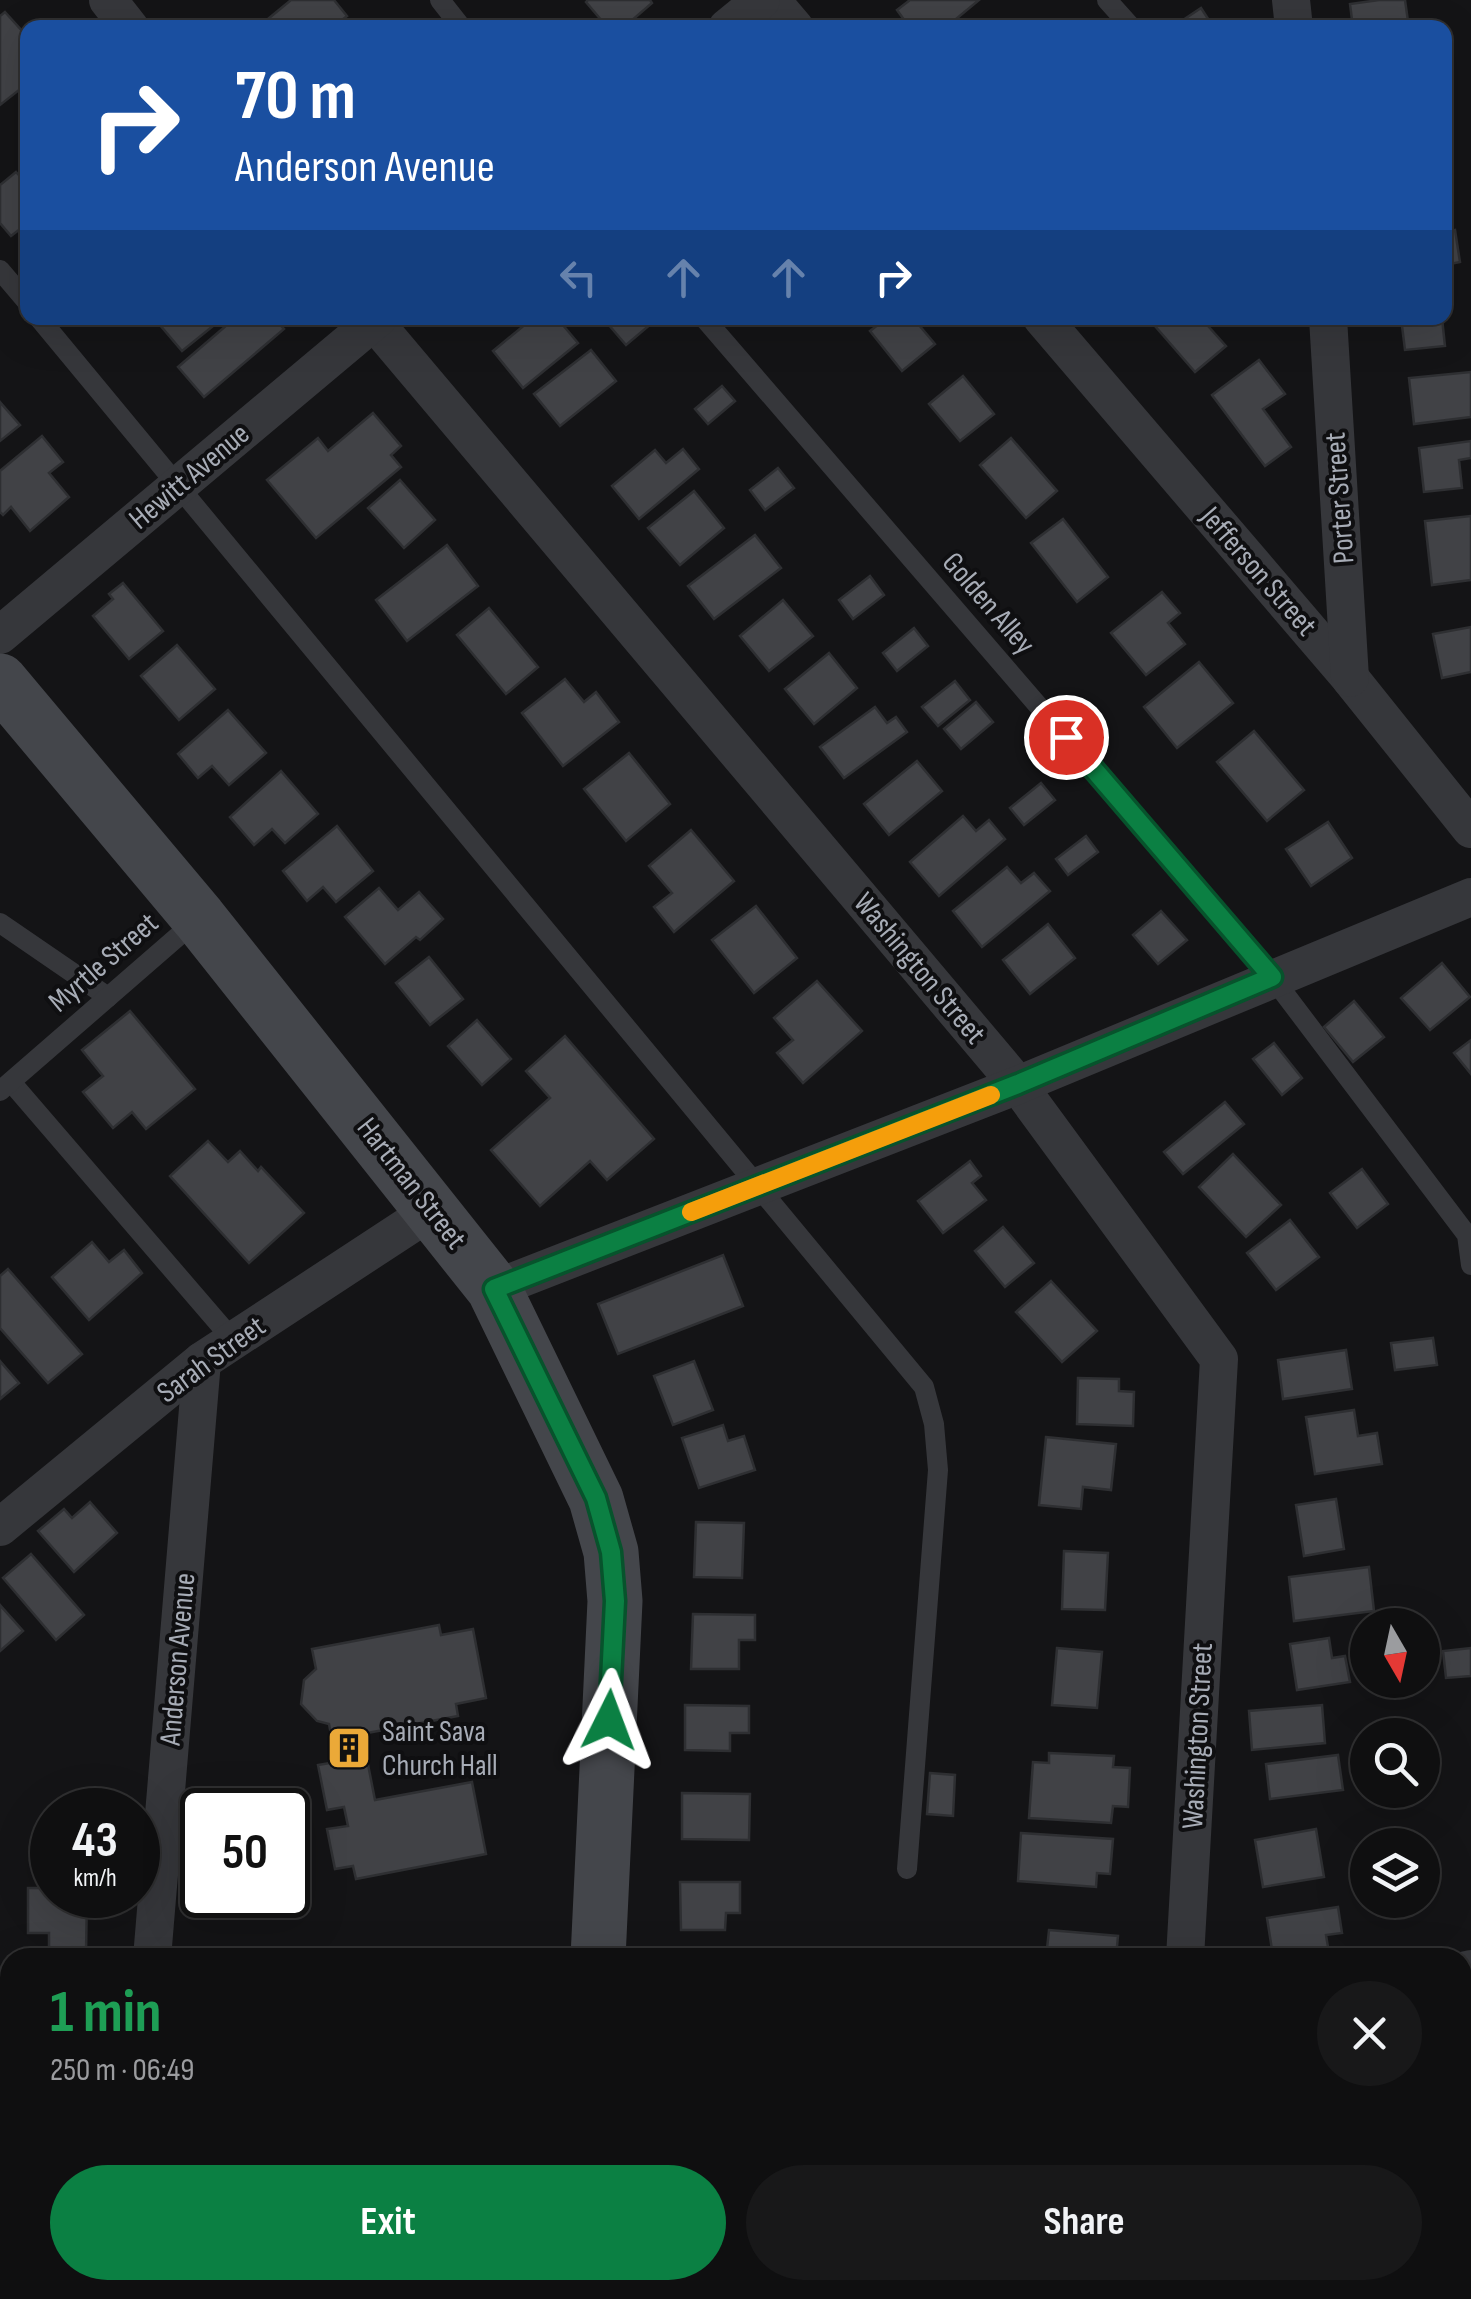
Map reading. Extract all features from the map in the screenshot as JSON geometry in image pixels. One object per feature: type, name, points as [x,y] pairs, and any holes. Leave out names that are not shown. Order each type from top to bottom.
[{"type":"main road","name":"Hartman Street","points":[[0,681],[199,918],[494,1289],[596,1498],[611,1552],[615,1601],[598,1948]]},
{"type":"street","points":[[108,0],[124,20]]},
{"type":"street","points":[[737,20],[761,0]]},
{"type":"street","points":[[771,0],[787,20]]},
{"type":"street","name":"Hewitt Avenue","points":[[0,635],[367,325]]},
{"type":"street","name":"Washington Street","points":[[379,325],[1018,1084],[1219,1359],[1186,1948]]},
{"type":"street","name":"Jefferson Street","points":[[1048,325],[1350,678],[1471,829]]},
{"type":"street","name":"Porter Street","points":[[1328,325],[1350,678]]},
{"type":"street","points":[[494,1289],[1018,1084],[1471,897]]},
{"type":"street","name":"Sarah Street","points":[[0,1526],[202,1361],[434,1209]]},
{"type":"street","name":"Anderson Avenue","points":[[153,1948],[202,1361]]},
{"type":"lane","points":[[440,0],[456,20]]},
{"type":"lane","points":[[1108,0],[1125,20]]},
{"type":"lane","points":[[0,270],[20,294]]},
{"type":"lane","points":[[45,325],[924,1388],[934,1424],[938,1470],[907,1869]]},
{"type":"lane","name":"Golden Alley","points":[[710,325],[1272,977],[1467,1236],[1471,1265]]},
{"type":"lane","name":"Myrtle Street","points":[[6,1086],[199,918]]},
{"type":"lane","points":[[0,923],[108,998]]},
{"type":"lane","points":[[6,1086],[233,1340]]},
{"type":"building","points":[[291,0],[334,0],[347,16],[342,20],[267,20]]},
{"type":"building","points":[[910,0],[979,0],[957,20],[904,20],[897,10]]},
{"type":"building","points":[[1405,0],[1408,20],[1352,20],[1350,4]]},
{"type":"building","points":[[586,2],[652,3],[632,20],[601,20]]},
{"type":"building","points":[[1201,8],[1209,20],[1183,20]]},
{"type":"building","points":[[5,12],[20,28],[20,89],[0,105],[0,16]]},
{"type":"building","points":[[16,172],[20,176],[20,229],[11,236],[0,223],[0,185]]},
{"type":"building","points":[[1455,230],[1460,262],[1452,264]]},
{"type":"building","points":[[160,325],[214,325],[182,351]]},
{"type":"building","points":[[227,325],[280,325],[284,329],[204,397],[178,367]]},
{"type":"building","points":[[525,325],[563,325],[578,343],[523,388],[493,351]]},
{"type":"building","points":[[609,325],[650,325],[626,345]]},
{"type":"building","points":[[878,325],[919,325],[935,344],[902,371],[870,331]]},
{"type":"building","points":[[1154,325],[1209,325],[1226,346],[1195,372]]},
{"type":"building","points":[[1402,325],[1443,325],[1445,346],[1405,350]]},
{"type":"building","points":[[591,350],[616,381],[560,426],[534,394]]},
{"type":"building","points":[[1259,360],[1285,394],[1263,409],[1291,447],[1265,466],[1212,395]]},
{"type":"building","points":[[1471,372],[1471,417],[1414,424],[1409,378]]},
{"type":"building","points":[[963,376],[994,414],[960,441],[929,404]]},
{"type":"building","points":[[722,386],[735,401],[708,424],[695,409]]},
{"type":"building","points":[[0,402],[20,425],[0,441]]},
{"type":"building","points":[[373,413],[401,446],[391,455],[401,467],[316,538],[267,480],[318,438],[328,451]]},
{"type":"building","points":[[42,436],[63,462],[49,473],[69,497],[30,531],[11,507],[3,515],[0,512],[0,471]]},
{"type":"building","points":[[1011,438],[1057,491],[1026,518],[980,465]]},
{"type":"building","points":[[1471,441],[1471,458],[1459,460],[1462,488],[1424,492],[1419,448]]},
{"type":"building","points":[[683,449],[699,469],[639,519],[612,486],[655,450],[666,463]]},
{"type":"building","points":[[778,468],[794,488],[765,510],[750,490]]},
{"type":"building","points":[[400,480],[435,520],[404,548],[368,508]]},
{"type":"building","points":[[694,491],[724,528],[680,565],[648,528]]},
{"type":"building","points":[[1471,516],[1471,580],[1432,585],[1425,521]]},
{"type":"building","points":[[1063,519],[1108,577],[1077,602],[1031,543]]},
{"type":"building","points":[[755,535],[781,568],[714,619],[688,586]]},
{"type":"building","points":[[447,545],[478,586],[407,641],[376,600]]},
{"type":"building","points":[[870,576],[884,595],[853,619],[839,600]]},
{"type":"building","points":[[123,583],[163,631],[129,659],[93,616],[113,599],[109,594]]},
{"type":"building","points":[[1162,592],[1180,613],[1168,623],[1185,644],[1146,675],[1111,633]]},
{"type":"building","points":[[783,600],[813,636],[769,671],[740,636]]},
{"type":"building","points":[[489,608],[538,667],[506,694],[457,635]]},
{"type":"building","points":[[1471,627],[1471,672],[1442,678],[1433,634]]},
{"type":"building","points":[[914,628],[928,646],[897,671],[883,653]]},
{"type":"building","points":[[177,645],[215,689],[179,720],[141,676]]},
{"type":"building","points":[[829,653],[857,688],[814,724],[785,689]]},
{"type":"building","points":[[1199,662],[1233,703],[1177,748],[1144,707]]},
{"type":"building","points":[[565,679],[584,702],[596,692],[619,722],[563,766],[522,713]]},
{"type":"building","points":[[955,681],[970,700],[938,726],[922,707]]},
{"type":"building","points":[[976,702],[993,722],[961,749],[944,729]]},
{"type":"building","points":[[875,707],[887,723],[896,717],[907,732],[844,778],[820,747]]},
{"type":"building","points":[[228,710],[266,753],[229,785],[212,766],[198,778],[178,754]]},
{"type":"building","points":[[1254,731],[1304,790],[1267,821],[1217,762]]},
{"type":"building","points":[[629,753],[670,804],[626,841],[584,789]]},
{"type":"building","points":[[917,761],[942,791],[889,835],[864,804]]},
{"type":"building","points":[[281,771],[318,814],[285,843],[272,829],[254,845],[230,817]]},
{"type":"building","points":[[1041,783],[1055,800],[1024,825],[1010,808]]},
{"type":"building","points":[[963,816],[976,831],[989,820],[1005,839],[939,896],[910,862]]},
{"type":"building","points":[[1328,822],[1352,858],[1311,886],[1286,849]]},
{"type":"building","points":[[337,826],[373,871],[336,902],[323,887],[307,901],[283,871]]},
{"type":"building","points":[[691,830],[734,881],[674,932],[654,907],[672,893],[649,866]]},
{"type":"building","points":[[1086,836],[1098,852],[1068,875],[1056,859]]},
{"type":"building","points":[[1007,867],[1021,883],[1034,873],[1050,891],[982,947],[953,911]]},
{"type":"building","points":[[379,888],[398,910],[419,892],[443,919],[385,964],[345,917]]},
{"type":"building","points":[[756,906],[797,958],[754,993],[712,940]]},
{"type":"building","points":[[1161,911],[1187,940],[1158,964],[1133,935]]},
{"type":"building","points":[[1048,924],[1075,958],[1030,994],[1003,960]]},
{"type":"building","points":[[429,957],[463,999],[430,1025],[396,983]]},
{"type":"building","points":[[1442,963],[1470,997],[1430,1030],[1401,998]]},
{"type":"building","points":[[817,981],[862,1031],[803,1083],[777,1053],[793,1040],[774,1018]]},
{"type":"building","points":[[1354,1001],[1384,1037],[1353,1062],[1324,1027]]},
{"type":"building","points":[[130,1011],[195,1089],[146,1129],[132,1112],[113,1128],[83,1092],[103,1076],[82,1050]]},
{"type":"building","points":[[477,1020],[511,1059],[482,1085],[448,1046]]},
{"type":"building","points":[[565,1036],[654,1139],[607,1180],[590,1161],[540,1206],[491,1150],[550,1098],[526,1071]]},
{"type":"building","points":[[1471,1040],[1471,1074],[1454,1053]]},
{"type":"building","points":[[1274,1043],[1302,1078],[1282,1095],[1253,1059]]},
{"type":"building","points":[[1225,1102],[1244,1124],[1183,1174],[1164,1152]]},
{"type":"building","points":[[208,1141],[228,1162],[240,1151],[258,1171],[261,1167],[304,1213],[249,1263],[170,1176]]},
{"type":"building","points":[[1233,1154],[1281,1205],[1246,1237],[1199,1187]]},
{"type":"building","points":[[970,1161],[981,1176],[972,1183],[986,1200],[943,1233],[918,1201]]},
{"type":"building","points":[[1362,1169],[1388,1204],[1357,1228],[1330,1193]]},
{"type":"building","points":[[1290,1220],[1319,1257],[1276,1290],[1247,1253]]},
{"type":"building","points":[[1003,1227],[1034,1263],[1005,1287],[975,1251]]},
{"type":"building","points":[[92,1242],[109,1262],[124,1250],[142,1273],[89,1320],[52,1277]]},
{"type":"building","points":[[723,1255],[743,1306],[618,1354],[598,1304]]},
{"type":"building","points":[[8,1269],[82,1354],[48,1383],[0,1328],[0,1276]]},
{"type":"building","points":[[1051,1281],[1097,1331],[1062,1362],[1016,1312]]},
{"type":"building","points":[[1433,1338],[1437,1365],[1395,1370],[1391,1343]]},
{"type":"building","points":[[1346,1350],[1352,1389],[1283,1399],[1278,1360]]},
{"type":"building","points":[[0,1361],[19,1383],[0,1399]]},
{"type":"building","points":[[694,1361],[713,1410],[673,1425],[654,1376]]},
{"type":"building","points":[[1078,1378],[1119,1379],[1119,1391],[1134,1392],[1133,1426],[1077,1424]]},
{"type":"building","points":[[1354,1410],[1358,1436],[1377,1433],[1382,1464],[1315,1474],[1306,1417]]},
{"type":"building","points":[[723,1425],[728,1441],[744,1436],[755,1470],[699,1488],[682,1438]]},
{"type":"building","points":[[1046,1437],[1116,1444],[1111,1490],[1083,1487],[1081,1509],[1039,1505]]},
{"type":"building","points":[[1336,1499],[1344,1549],[1304,1556],[1296,1505]]},
{"type":"building","points":[[90,1502],[117,1533],[74,1572],[38,1531],[64,1509],[72,1518]]},
{"type":"building","points":[[696,1522],[744,1523],[742,1578],[694,1577]]},
{"type":"building","points":[[1064,1551],[1108,1553],[1105,1610],[1062,1609]]},
{"type":"building","points":[[31,1554],[84,1615],[56,1640],[3,1578]]},
{"type":"building","points":[[1369,1567],[1374,1608],[1350,1608],[1350,1614],[1294,1621],[1289,1577]]},
{"type":"building","points":[[0,1605],[23,1631],[0,1651]]},
{"type":"building","points":[[693,1614],[755,1615],[755,1640],[739,1640],[739,1669],[691,1669]]},
{"type":"building","name":"Saint Sava Church Hall","points":[[439,1625],[441,1635],[473,1629],[486,1698],[456,1704],[458,1716],[362,1734],[375,1800],[472,1782],[486,1854],[356,1879],[353,1866],[335,1869],[327,1829],[348,1826],[344,1807],[327,1810],[318,1765],[336,1762],[329,1724],[317,1721],[301,1704],[304,1680],[316,1669],[312,1649]]},
{"type":"building","points":[[1329,1638],[1332,1658],[1345,1656],[1350,1682],[1297,1690],[1290,1644]]},
{"type":"building","points":[[1057,1648],[1102,1652],[1097,1708],[1052,1705]]},
{"type":"building","points":[[1471,1648],[1471,1676],[1446,1678],[1443,1651]]},
{"type":"building","points":[[685,1705],[749,1706],[749,1733],[730,1733],[730,1751],[685,1750]]},
{"type":"building","points":[[1322,1705],[1325,1743],[1252,1750],[1249,1711]]},
{"type":"building","points":[[1049,1753],[1114,1756],[1113,1767],[1130,1768],[1128,1807],[1113,1806],[1111,1823],[1029,1818],[1033,1762],[1049,1763]]},
{"type":"building","points":[[1338,1755],[1343,1790],[1270,1799],[1266,1764]]},
{"type":"building","points":[[930,1773],[955,1775],[953,1816],[927,1814]]},
{"type":"building","points":[[682,1793],[750,1794],[749,1840],[682,1839]]},
{"type":"building","points":[[1316,1829],[1324,1877],[1263,1887],[1255,1840]]},
{"type":"building","points":[[1021,1833],[1113,1839],[1110,1874],[1097,1873],[1096,1887],[1018,1881]]},
{"type":"building","points":[[680,1882],[740,1882],[740,1913],[726,1913],[725,1930],[681,1930]]},
{"type":"building","points":[[28,1888],[30,1918],[87,1918],[86,1948],[49,1948],[49,1933],[28,1933]]},
{"type":"building","points":[[1338,1907],[1342,1933],[1326,1935],[1328,1947],[1272,1948],[1267,1918]]},
{"type":"building","points":[[1049,1930],[1118,1936],[1117,1948],[1047,1948]]},
{"type":"slow traffic","points":[[691,1212],[991,1095]]},
{"type":"place","name":"Saint Sava Church Hall","points":[[349,1748]]},
{"type":"route","points":[[609,1720],[615,1601],[611,1552],[596,1498],[494,1289],[1018,1084],[1272,977],[1066,737]]}]
